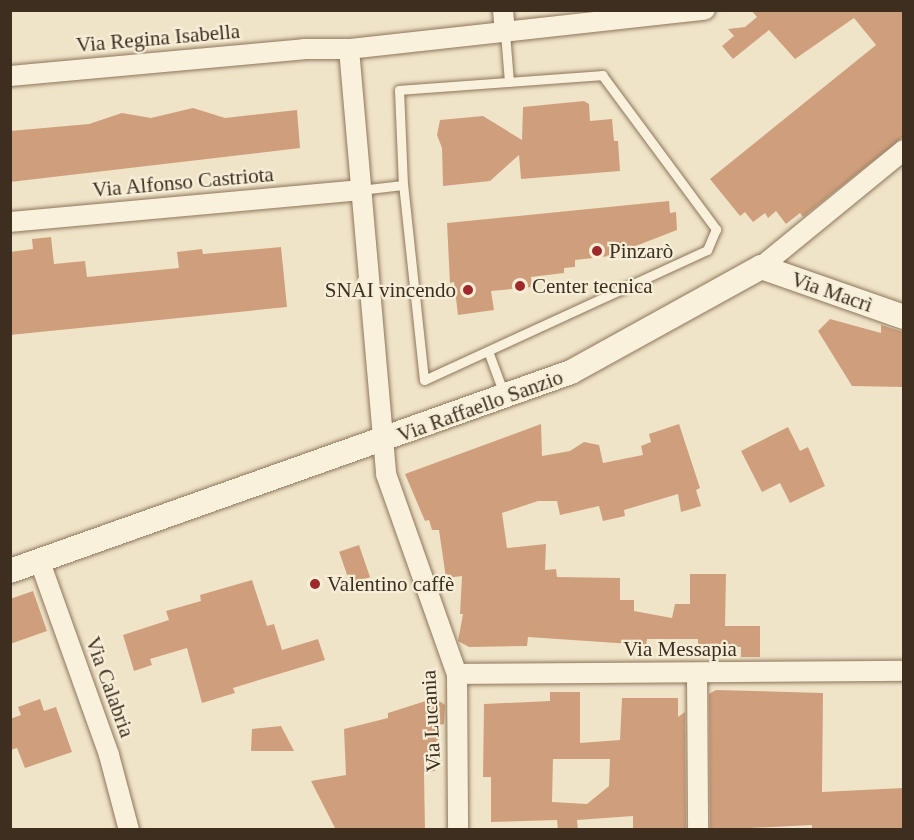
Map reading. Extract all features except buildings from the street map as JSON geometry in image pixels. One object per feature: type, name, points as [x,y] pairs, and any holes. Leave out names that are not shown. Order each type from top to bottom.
[{"type":"street","points":[[503,10],[506,33]]},
{"type":"street","name":"Via Regina Isabella","points":[[10,76],[304,49],[349,49],[705,10]]},
{"type":"street","name":"Via Lucania","points":[[349,49],[386,474],[457,674],[458,830]]},
{"type":"street","name":"Via Raffaello Sanzio","points":[[10,571],[382,442],[572,372],[761,267],[903,150]]},
{"type":"street","name":"Via Alfonso Castriota","points":[[10,222],[360,190]]},
{"type":"street","name":"Via Macrì","points":[[761,267],[903,317]]},
{"type":"street","name":"Via Calabria","points":[[40,562],[109,755],[129,830]]},
{"type":"street","name":"Via Messapia","points":[[457,674],[903,671]]},
{"type":"street","points":[[697,673],[698,830]]},
{"type":"lane","points":[[506,33],[509,82]]},
{"type":"lane","points":[[602,75],[716,229],[707,250],[424,380],[403,185],[399,90],[509,82],[602,75]]},
{"type":"lane","points":[[360,190],[403,185]]},
{"type":"lane","points":[[488,351],[505,396]]},
{"type":"place","name":"Pinzarò","points":[[597,251]]},
{"type":"place","name":"Center tecnica","points":[[520,286]]},
{"type":"place","name":"SNAI vincendo","points":[[468,290]]},
{"type":"place","name":"Valentino caffè","points":[[315,584]]}]
